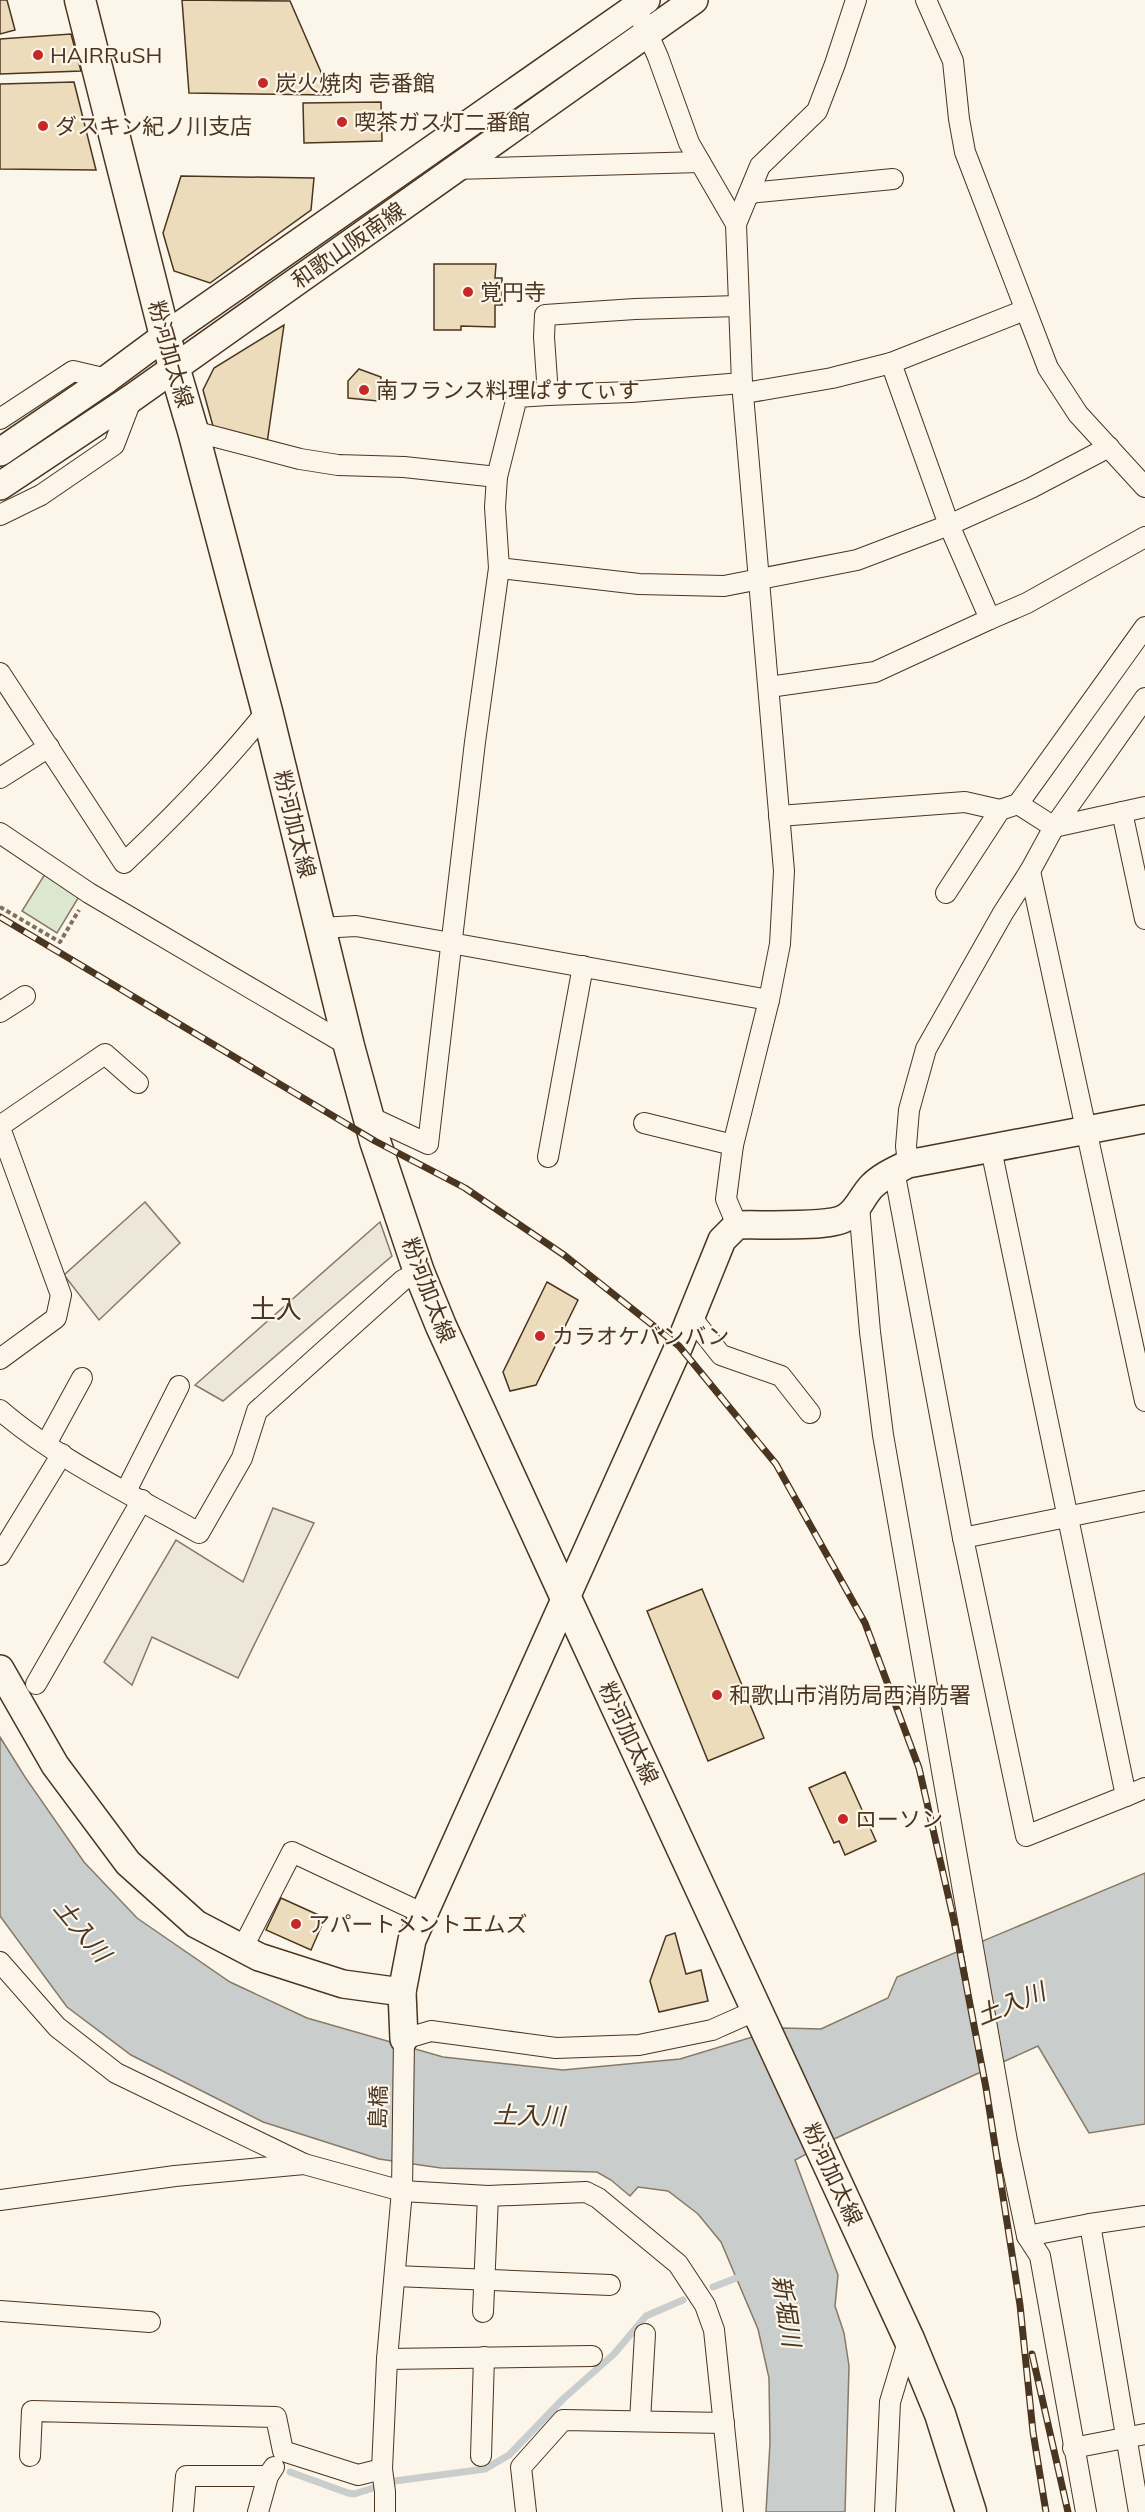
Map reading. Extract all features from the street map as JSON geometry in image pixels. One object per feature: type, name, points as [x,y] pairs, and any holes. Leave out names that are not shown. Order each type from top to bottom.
[{"type":"main road","name":"粉河加太線","points":[[80,0],[165,336],[193,431],[267,711],[349,1046],[368,1116],[419,1272],[441,1326],[565,1596],[909,2338],[940,2414],[971,2512]]},
{"type":"street","name":"和歌山阪南線","points":[[0,486],[132,398],[694,0]]},
{"type":"street","points":[[737,1225],[726,1199],[733,1145],[769,1000],[780,944],[784,871],[744,388],[738,306],[736,224],[760,166],[817,111],[836,63],[856,0]]},
{"type":"street","points":[[926,0],[953,61],[965,152],[1048,368],[1078,414],[1145,487]]},
{"type":"street","name":"和歌山阪南線","points":[[0,452],[107,379],[638,3]]},
{"type":"street","points":[[638,3],[688,143],[736,224]]},
{"type":"street","points":[[454,169],[700,162]]},
{"type":"street","points":[[749,193],[893,179]]},
{"type":"street","points":[[548,395],[544,337],[545,315],[635,309],[738,306]]},
{"type":"street","points":[[368,1116],[428,1144],[475,742],[499,568],[495,507],[497,477],[517,397],[744,388],[832,378],[891,363],[1025,310]]},
{"type":"street","points":[[891,363],[949,525],[990,619]]},
{"type":"street","points":[[0,419],[73,371],[107,379]]},
{"type":"street","points":[[0,515],[41,495],[114,445],[132,398]]},
{"type":"street","points":[[193,431],[300,459],[338,465],[404,467],[497,477]]},
{"type":"street","points":[[499,568],[639,584],[724,586],[857,560],[949,525],[1031,488],[1109,447]]},
{"type":"street","points":[[769,687],[875,672],[1027,603],[1145,537]]},
{"type":"street","points":[[946,893],[1145,627]]},
{"type":"street","points":[[0,673],[124,863],[189,801],[267,711]]},
{"type":"street","points":[[1145,698],[1054,827],[926,1049],[909,1110],[906,1146],[901,1167],[963,1538],[1026,1836],[1145,1788]]},
{"type":"street","points":[[0,778],[49,747]]},
{"type":"street","points":[[779,816],[965,802],[1009,807],[1054,827],[1145,807]]},
{"type":"street","points":[[1122,812],[1145,919]]},
{"type":"street","points":[[0,833],[89,893],[349,1046]]},
{"type":"street","points":[[1030,870],[1145,1401]]},
{"type":"street","points":[[320,928],[356,926],[769,1000]]},
{"type":"street","points":[[548,1157],[583,966]]},
{"type":"street","points":[[0,1012],[25,996]]},
{"type":"street","points":[[0,1359],[56,1318],[61,1295],[0,1127],[105,1054],[138,1083]]},
{"type":"street","points":[[757,2010],[712,2030],[639,2045],[556,2048],[431,2031],[404,2039],[402,1992],[412,1940],[691,1317],[722,1240],[737,1225],[823,1223],[844,1219],[859,1206],[871,1187],[901,1167],[1145,1119]]},
{"type":"street","points":[[644,1123],[733,1145]]},
{"type":"street","points":[[991,1149],[1126,1796]]},
{"type":"street","points":[[859,1206],[870,1332],[883,1435],[1007,2141],[1027,2236],[1040,2256],[1086,2512]]},
{"type":"street","points":[[0,1410],[54,1449],[199,1533],[242,1458],[257,1411],[403,1280],[419,1272]]},
{"type":"street","points":[[691,1317],[721,1354],[781,1376],[810,1413]]},
{"type":"street","points":[[0,1555],[54,1449],[82,1378]]},
{"type":"street","points":[[36,1684],[134,1496],[179,1386]]},
{"type":"street","points":[[963,1538],[1145,1500]]},
{"type":"street","points":[[0,1668],[55,1765],[128,1863],[196,1924],[259,1957],[343,1984],[402,1992]]},
{"type":"street","points":[[243,1947],[292,1852],[424,1914]]},
{"type":"street","points":[[0,1962],[57,2027],[116,2073],[304,2164],[402,2184],[488,2196],[586,2192],[598,2198],[678,2264],[705,2306],[714,2330],[733,2512]]},
{"type":"street","name":"島橋","points":[[385,2512],[386,2492],[382,2469],[387,2359],[402,2184],[404,2039]]},
{"type":"street","points":[[0,2200],[175,2176],[304,2164]]},
{"type":"street","points":[[483,2312],[488,2196]]},
{"type":"street","points":[[1027,2236],[1145,2216]]},
{"type":"street","points":[[1090,2224],[1136,2435],[1139,2512]]},
{"type":"street","points":[[395,2276],[610,2286]]},
{"type":"street","points":[[0,2311],[150,2322]]},
{"type":"street","points":[[640,2421],[645,2334]]},
{"type":"street","points":[[885,2512],[890,2402],[909,2338]]},
{"type":"street","points":[[387,2359],[592,2356]]},
{"type":"street","points":[[481,2456],[484,2357]]},
{"type":"street","points":[[30,2456],[32,2411],[276,2417],[283,2451],[268,2476],[258,2512]]},
{"type":"street","points":[[526,2512],[521,2467],[563,2420],[724,2423]]},
{"type":"street","points":[[1073,2448],[1136,2435]]},
{"type":"street","points":[[283,2451],[358,2475],[382,2469]]},
{"type":"street","points":[[183,2512],[186,2476],[268,2476]]},
{"type":"path","points":[[0,907],[60,942],[89,893]]},
{"type":"green space","points":[[45,874],[80,895],[57,933],[22,911]]},
{"type":"shaded area","points":[[145,1202],[180,1243],[99,1320],[64,1275]]},
{"type":"shaded area","points":[[380,1222],[392,1256],[223,1401],[195,1385]]},
{"type":"shaded area","points":[[273,1508],[314,1523],[238,1678],[152,1637],[132,1685],[104,1662],[176,1540],[243,1582]]},
{"type":"water","points":[[0,1737],[84,1862],[137,1918],[230,1982],[307,2018],[443,2057],[563,2070],[680,2059],[782,2028],[821,2029],[888,1998],[897,1977],[1145,1873],[1145,2124],[1089,2133],[1038,2046],[834,2139],[795,2160],[838,2275],[835,2306],[844,2333],[849,2366],[845,2512],[766,2512],[770,2443],[769,2378],[758,2329],[721,2242],[698,2214],[668,2191],[638,2187],[630,2196],[597,2172],[441,2168],[379,2159],[263,2122],[131,2055],[67,2007],[0,1916]]},
{"type":"building","points":[[0,0],[7,0],[15,30],[0,34]]},
{"type":"building","name":"炭火焼肉 壱番館","points":[[182,0],[290,1],[331,95],[189,93]]},
{"type":"building","name":"HAIRRuSH","points":[[71,34],[81,71],[0,74],[0,39]]},
{"type":"building","name":"ダスキン紀ノ川支店","points":[[74,82],[96,170],[0,169],[0,84]]},
{"type":"building","name":"喫茶ガス灯二番館","points":[[381,102],[382,141],[304,143],[303,103]]},
{"type":"building","points":[[181,176],[314,178],[311,210],[210,283],[174,271],[163,233]]},
{"type":"building","name":"覚円寺","points":[[434,264],[496,264],[495,278],[502,278],[502,305],[495,305],[495,327],[461,326],[461,330],[434,330]]},
{"type":"building","points":[[284,325],[266,450],[216,437],[203,390],[214,368]]},
{"type":"building","name":"南フランス料理ぱすてぃす","points":[[359,369],[381,377],[378,401],[348,398],[348,381]]},
{"type":"building","name":"カラオケバンバン","points":[[547,1282],[578,1300],[536,1385],[510,1391],[503,1372]]},
{"type":"building","points":[[702,1589],[764,1738],[708,1761],[647,1611]]},
{"type":"building","points":[[845,1772],[876,1841],[845,1855],[839,1841],[834,1843],[809,1788]]},
{"type":"building","name":"アパートメントエムズ","points":[[281,1898],[325,1918],[311,1950],[266,1930]]},
{"type":"building","points":[[675,1933],[686,1974],[701,1970],[708,2001],[659,2012],[650,1981],[666,1936]]},
{"type":"waterway","points":[[713,2287],[744,2275]]},
{"type":"waterway","points":[[395,2481],[485,2469],[509,2455],[563,2399],[614,2354],[646,2316],[683,2300]]},
{"type":"waterway","points":[[290,2472],[348,2493],[354,2494],[373,2488]]},
{"type":"railway","points":[[0,917],[375,1141],[465,1188],[564,1255],[679,1346],[776,1464],[865,1623],[919,1768],[954,1921],[986,2088],[1020,2305],[1033,2432],[1046,2512]]},
{"type":"railway","points":[[1032,2354],[1068,2512]]},
{"type":"place","name":"HAIRRuSH","points":[[38,55]]},
{"type":"place","name":"炭火焼肉 壱番館","points":[[263,83]]},
{"type":"place","name":"喫茶ガス灯二番館","points":[[342,122]]},
{"type":"place","name":"ダスキン紀ノ川支店","points":[[43,126]]},
{"type":"place","name":"覚円寺","points":[[468,292]]},
{"type":"place","name":"南フランス料理ぱすてぃす","points":[[364,390]]},
{"type":"place","name":"カラオケバンバン","points":[[540,1336]]},
{"type":"place","name":"和歌山市消防局西消防署","points":[[717,1695]]},
{"type":"place","name":"ローソン","points":[[843,1819]]},
{"type":"place","name":"アパートメントエムズ","points":[[296,1924]]},
{"type":"district","name":"土入","points":[[276,1309]]},
{"type":"water label","name":"土入川","points":[[82,1931]]},
{"type":"water label","name":"土入川","points":[[1011,2004]]},
{"type":"water label","name":"土入川","points":[[529,2116]]},
{"type":"water label","name":"新堀川","points":[[786,2311]]}]
